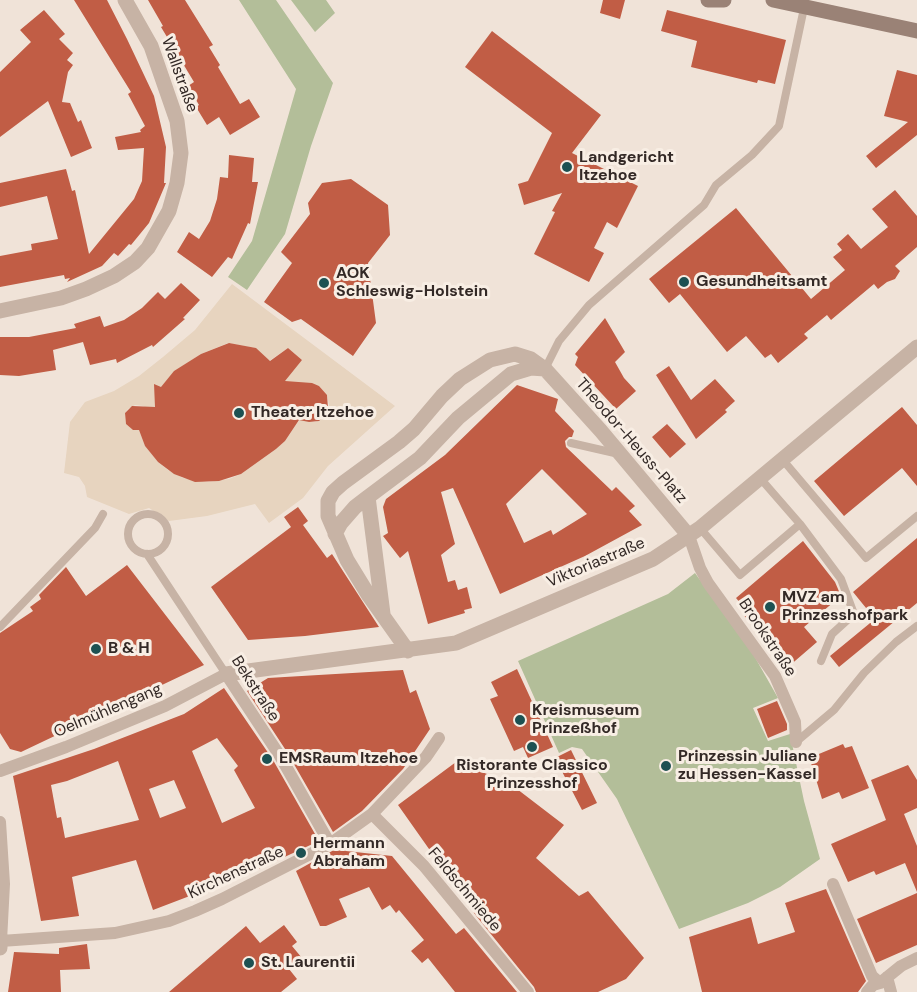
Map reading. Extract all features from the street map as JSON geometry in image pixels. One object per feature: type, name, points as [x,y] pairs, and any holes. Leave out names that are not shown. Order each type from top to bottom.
[{"type":"main road","points":[[708,0],[724,0]]},
{"type":"main road","points":[[773,0],[917,32]]},
{"type":"street","name":"Wallstraße","points":[[0,311],[61,298],[114,276],[135,262],[148,248],[169,211],[177,183],[181,153],[177,121],[151,46],[125,0]]},
{"type":"street","name":"Theodor-Heuss-Platz","points":[[408,651],[347,560],[328,516],[328,501],[333,492],[368,463],[399,442],[460,379],[490,360],[514,354],[531,360],[545,369],[620,454],[695,532]]},
{"type":"street","name":"Viktoriastraße","points":[[226,674],[456,644],[653,559],[695,532],[782,459],[914,355]]},
{"type":"street","points":[[335,534],[341,523],[356,507],[420,458],[458,418],[512,374],[531,368],[545,369]]},
{"type":"street","name":"Theodor-Heuss-Platz","points":[[368,497],[383,615]]},
{"type":"street","name":"Brookstraße","points":[[695,532],[700,568],[708,583],[775,676],[795,722],[796,742]]},
{"type":"street","name":"Oelmühlengang","points":[[0,771],[66,747],[165,706],[226,674]]},
{"type":"street","name":"Bekstraße","points":[[226,674],[280,756],[330,844]]},
{"type":"street","name":"Kirchenstraße","points":[[0,943],[115,933],[168,921],[222,899],[330,844],[372,814],[426,757],[439,738]]},
{"type":"street","name":"Feldschmiede","points":[[372,814],[424,866],[528,992]]},
{"type":"street","points":[[0,822],[4,884],[0,943]]},
{"type":"street","points":[[833,884],[872,976],[891,992]]},
{"type":"street","points":[[867,992],[873,985],[882,984],[901,966],[917,958]]},
{"type":"lane","points":[[545,369],[559,341],[589,305],[704,205],[716,185],[752,155],[779,126],[804,8]]},
{"type":"lane","points":[[571,443],[620,454]]},
{"type":"lane","points":[[782,459],[866,558],[917,516]]},
{"type":"lane","points":[[760,478],[800,524],[841,579],[854,614],[832,634],[821,661]]},
{"type":"lane","points":[[0,627],[95,528],[103,514]]},
{"type":"lane","name":"Bekstraße","points":[[147,554],[162,548],[168,531],[165,524],[151,514],[136,518],[129,529],[128,537],[134,549],[147,554],[226,674]]},
{"type":"lane","points":[[695,532],[740,575],[800,524]]},
{"type":"lane","name":"Brookstraße","points":[[796,742],[834,710],[864,673],[896,642],[917,626]]},
{"type":"green space","points":[[239,0],[276,0],[333,83],[311,146],[285,234],[247,290],[228,277],[252,241],[296,89]]},
{"type":"green space","points":[[291,0],[326,0],[335,13],[315,32]]},
{"type":"green space","points":[[695,573],[752,652],[778,698],[753,708],[768,741],[790,734],[804,801],[820,859],[780,887],[748,903],[679,929],[617,799],[582,749],[572,747],[559,753],[518,661],[668,594]]},
{"type":"shaded area","points":[[232,284],[395,406],[328,466],[303,498],[269,523],[255,504],[207,516],[169,521],[149,508],[129,514],[87,497],[85,486],[79,477],[64,473],[70,422],[85,402],[114,391],[139,376],[195,330]],"holes":[[[228,343],[255,348],[269,361],[288,348],[302,360],[282,380],[298,386],[308,383],[319,386],[327,395],[329,405],[322,419],[315,422],[300,419],[285,441],[276,449],[241,474],[229,479],[208,482],[183,478],[168,470],[145,446],[139,430],[133,430],[126,424],[125,413],[135,405],[155,412],[154,386],[156,385],[160,390],[175,371],[201,354]]]},
{"type":"building","points":[[74,0],[107,0],[127,39],[154,96],[166,147],[164,183],[166,183],[149,223],[131,245],[129,244],[118,256],[114,253],[102,266],[67,282],[70,278],[65,279],[64,275],[0,287],[0,256],[32,250],[31,244],[58,239],[47,196],[0,207],[0,183],[66,169],[72,191],[75,190],[89,254],[134,199],[142,181],[144,148],[118,150],[115,137],[141,132],[140,130],[145,126],[128,94],[131,92]]},
{"type":"building","points":[[148,0],[185,0],[213,45],[209,47],[220,65],[218,67],[240,104],[249,99],[260,117],[230,135],[219,117],[207,125],[196,107],[199,105],[188,86],[194,82],[161,27],[163,26]]},
{"type":"building","points":[[603,0],[625,0],[620,19],[600,13]]},
{"type":"building","points":[[44,10],[65,34],[59,39],[73,53],[67,60],[73,65],[68,72],[62,102],[70,103],[78,122],[81,120],[92,148],[71,157],[48,101],[0,137],[0,72],[31,42],[20,30]]},
{"type":"building","points":[[667,10],[786,40],[775,84],[758,80],[757,83],[691,67],[697,41],[661,31]]},
{"type":"building","name":"Landgericht Itzehoe","points":[[492,31],[601,115],[572,153],[638,186],[617,228],[607,222],[594,248],[604,253],[589,282],[534,254],[562,193],[524,205],[518,184],[528,181],[552,133],[465,67]]},
{"type":"building","points":[[897,70],[917,75],[917,135],[876,168],[866,156],[908,122],[884,116]]},
{"type":"building","points":[[229,155],[254,158],[252,182],[258,182],[250,224],[248,223],[232,259],[228,257],[212,277],[177,252],[189,232],[199,239],[210,221],[217,199],[220,177],[228,178]]},
{"type":"building","name":"AOK Schleswig-Holstein","points":[[351,179],[388,205],[390,235],[368,263],[376,323],[353,356],[301,319],[292,322],[264,302],[292,263],[281,252],[310,214],[308,203],[322,183]]},
{"type":"building","points":[[895,190],[917,216],[917,247],[895,266],[900,271],[895,279],[878,289],[874,284],[831,320],[827,315],[804,334],[808,338],[778,363],[771,354],[765,358],[746,336],[727,352],[680,294],[669,303],[649,279],[736,208],[811,299],[845,270],[833,257],[842,250],[837,244],[848,234],[861,249],[888,227],[872,209]]},
{"type":"building","points":[[181,283],[200,300],[183,318],[185,319],[153,347],[152,345],[117,363],[116,359],[90,365],[83,342],[53,350],[56,370],[19,376],[0,375],[0,337],[29,337],[76,328],[74,324],[100,316],[104,327],[124,320],[142,308],[158,292],[165,299]]},
{"type":"building","points":[[605,318],[625,352],[615,362],[624,378],[636,391],[616,409],[575,365],[578,357],[575,354]]},
{"type":"building","name":"Theater Itzehoe","points":[[229,343],[256,348],[270,361],[288,348],[302,360],[285,381],[312,383],[319,386],[327,395],[328,408],[319,421],[299,420],[285,441],[241,474],[219,481],[195,482],[174,474],[158,462],[145,446],[139,430],[133,430],[126,424],[125,413],[132,406],[155,407],[154,384],[161,387],[174,371],[201,354]]},
{"type":"building","points":[[669,366],[691,400],[715,379],[735,401],[725,410],[727,412],[696,439],[656,375]]},
{"type":"building","points":[[517,385],[558,399],[555,411],[574,431],[572,437],[565,441],[566,447],[612,491],[616,487],[635,506],[629,511],[642,525],[585,556],[500,594],[453,488],[441,492],[455,544],[441,555],[448,582],[455,580],[458,590],[467,587],[472,608],[464,610],[465,613],[428,624],[408,551],[400,558],[383,536],[388,533],[383,507],[386,499],[445,455]],"holes":[[[542,469],[587,514],[553,535],[551,530],[524,543],[506,504]]]},
{"type":"building","points":[[902,407],[917,425],[917,486],[902,468],[844,516],[814,481]]},
{"type":"building","points":[[667,424],[686,444],[670,458],[652,437]]},
{"type":"building","points":[[298,507],[308,521],[303,525],[327,558],[332,554],[379,627],[248,640],[211,587],[291,527],[284,517]]},
{"type":"building","points":[[917,538],[917,603],[839,667],[830,656],[875,619],[853,592]]},
{"type":"building","name":"MVZ am Prinzesshofpark","points":[[803,541],[835,582],[841,596],[804,627],[817,642],[788,667],[742,613],[746,610],[736,598]]},
{"type":"building","name":"B & H","points":[[127,565],[204,665],[21,752],[10,749],[0,733],[0,633],[33,611],[30,607],[41,599],[39,595],[66,567],[86,596]]},
{"type":"building","name":"Kreismuseum Prinzeßhof","points":[[517,669],[553,747],[528,758],[523,747],[514,751],[490,699],[498,696],[491,682]]},
{"type":"building","points":[[403,670],[410,693],[416,690],[430,729],[403,769],[362,811],[333,832],[287,752],[247,691],[268,678]]},
{"type":"building","points":[[224,688],[273,760],[319,841],[250,873],[153,910],[136,860],[72,877],[79,916],[41,921],[13,776],[94,749],[184,714]],"holes":[[[217,738],[238,766],[234,770],[255,808],[222,823],[192,751]],[[118,761],[139,820],[65,838],[61,817],[57,818],[51,785]],[[174,780],[186,808],[160,818],[149,789]]]},
{"type":"building","points":[[777,701],[787,724],[787,730],[768,738],[757,709]]},
{"type":"building","points":[[843,744],[845,748],[852,746],[869,788],[842,799],[839,792],[822,799],[811,763],[816,761],[814,756]]},
{"type":"building","points":[[571,750],[597,803],[582,810],[555,758]]},
{"type":"building","points":[[456,762],[500,779],[517,789],[564,825],[536,858],[579,896],[588,891],[644,958],[626,979],[598,992],[536,992],[477,917],[398,805]]},
{"type":"building","points":[[908,765],[917,780],[917,808],[904,814],[917,846],[917,892],[905,863],[876,875],[874,871],[848,882],[831,844],[886,820],[871,780]]},
{"type":"building","points":[[343,845],[346,851],[392,856],[456,934],[464,928],[517,992],[455,992],[428,958],[422,963],[411,951],[424,940],[399,910],[396,913],[390,905],[382,910],[369,887],[339,899],[347,917],[326,926],[320,926],[296,871]]},
{"type":"building","points":[[826,889],[866,981],[858,992],[702,992],[689,937],[751,917],[758,944],[795,932],[785,903]]},
{"type":"building","points":[[917,893],[917,945],[876,963],[857,919]]},
{"type":"building","name":"St. Laurentii","points":[[284,925],[297,942],[292,946],[302,958],[289,969],[297,979],[281,992],[169,992],[246,926],[260,943]]},
{"type":"building","points":[[87,944],[90,969],[60,970],[61,992],[8,992],[14,952],[59,954],[59,948]]},
{"type":"place","name":"Landgericht Itzehoe","points":[[567,167]]},
{"type":"place","name":"Gesundheitsamt","points":[[684,282]]},
{"type":"place","name":"AOK Schleswig-Holstein","points":[[324,283]]},
{"type":"place","name":"Theater Itzehoe","points":[[239,413]]},
{"type":"place","name":"MVZ am Prinzesshofpark","points":[[770,607]]},
{"type":"place","name":"B & H","points":[[96,649]]},
{"type":"place","name":"Kreismuseum Prinzeßhof","points":[[520,720]]},
{"type":"place","name":"Ristorante Classico Prinzesshof","points":[[532,747]]},
{"type":"place","name":"EMSRaum Itzehoe","points":[[267,759]]},
{"type":"place","name":"Prinzessin Juliane zu Hessen-Kassel","points":[[666,766]]},
{"type":"place","name":"Hermann Abraham","points":[[301,853]]},
{"type":"place","name":"St. Laurentii","points":[[249,963]]}]
